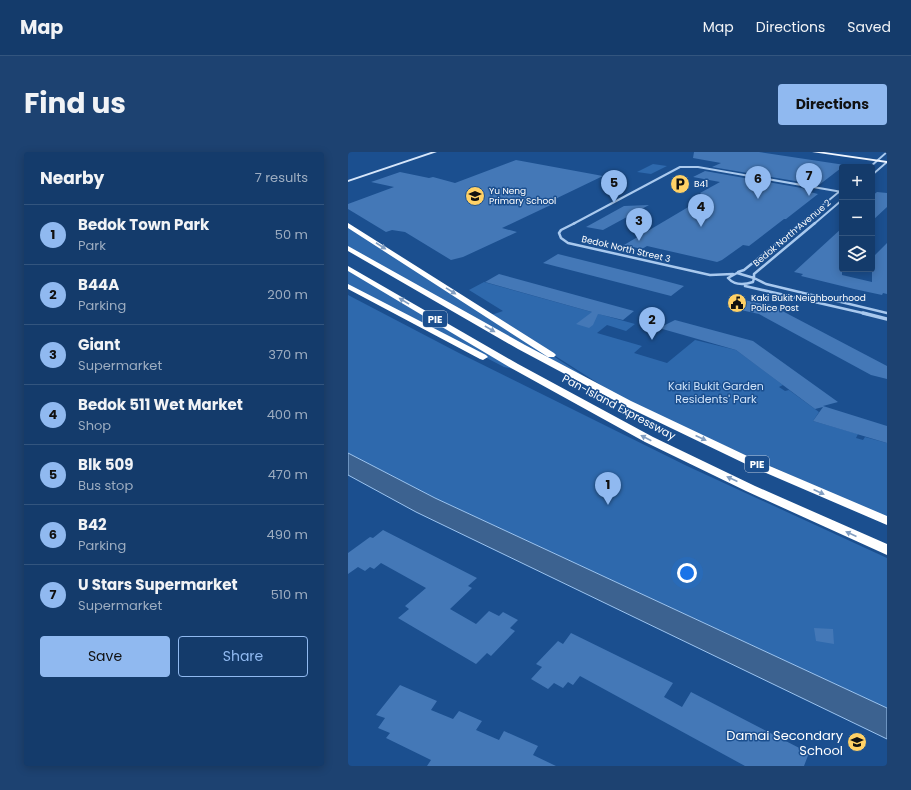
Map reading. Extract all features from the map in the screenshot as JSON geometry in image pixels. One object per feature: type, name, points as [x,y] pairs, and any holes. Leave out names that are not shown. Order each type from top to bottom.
[{"type":"highway","points":[[348,225],[628,404]]},
{"type":"highway","name":"Pan-Island Expressway","points":[[348,248],[522,347],[628,404],[835,500],[887,521]]},
{"type":"highway","name":"Pan-Island Expressway","points":[[348,268],[521,371],[616,423],[887,550]]},
{"type":"highway","points":[[348,286],[502,367],[521,371]]},
{"type":"main road","points":[[348,176],[423,152]]},
{"type":"main road","points":[[348,181],[435,152]]},
{"type":"main road","points":[[814,152],[879,160],[887,159]]},
{"type":"main road","points":[[836,152],[887,162]]},
{"type":"street","points":[[874,164],[887,152]]},
{"type":"street","points":[[875,172],[887,162]]},
{"type":"street","name":"Bedok North Street 3","points":[[733,274],[722,276],[710,275],[568,243],[561,238],[559,233],[561,230],[672,170],[683,166],[839,191]]},
{"type":"street","name":"Bedok North Avenue 2","points":[[733,274],[744,270],[839,193]]},
{"type":"street","name":"Bedok North Avenue 2","points":[[754,278],[754,274],[839,203]]},
{"type":"street","points":[[887,313],[778,288],[760,282],[745,274],[733,274],[729,276],[728,279],[736,283],[887,319]]},
{"type":"street","points":[[736,283],[751,283],[754,281],[754,278]]},
{"type":"green space","points":[[653,164],[667,166],[651,174],[637,172]]},
{"type":"green space","points":[[348,225],[625,402],[348,248]]},
{"type":"green space","points":[[348,267],[518,370],[504,367],[348,286]]},
{"type":"green space","name":"Kaki Bukit Garden Residents' Park","points":[[484,282],[635,324],[626,331],[607,325],[597,333],[642,346],[634,353],[667,363],[695,340],[736,350],[783,385],[779,387],[785,391],[789,390],[819,412],[813,421],[858,434],[856,438],[863,440],[865,437],[887,443],[887,518],[629,403],[491,315],[503,311],[469,290]]},
{"type":"green space","points":[[348,295],[459,353],[687,466],[887,558],[887,708],[435,498],[348,453]]},
{"type":"shaded area","points":[[348,453],[435,498],[887,708],[887,739],[416,512],[348,475]]},
{"type":"building","points":[[694,152],[759,152],[839,164],[839,170],[819,185],[712,167],[721,163],[693,158]]},
{"type":"building","points":[[516,160],[603,176],[551,201],[557,202],[502,228],[517,232],[463,257],[451,260],[405,232],[392,230],[386,232],[348,209],[348,204],[394,187],[371,182],[400,172],[429,178],[433,177],[455,183]]},
{"type":"building","points":[[705,171],[813,190],[810,192],[818,194],[749,246],[743,245],[717,262],[647,246],[642,249],[624,245],[690,206],[711,203],[700,193],[720,182],[693,177]]},
{"type":"building","points":[[877,192],[887,193],[887,207],[875,218],[875,200],[875,194]]},
{"type":"building","points":[[649,205],[603,230],[586,227],[624,206]]},
{"type":"building","points":[[839,231],[839,272],[842,272],[842,275],[872,282],[872,272],[875,272],[875,255],[887,243],[887,294],[883,293],[882,295],[854,289],[801,276],[803,274],[794,272]]},
{"type":"building","points":[[558,254],[684,286],[671,296],[543,263]]},
{"type":"building","points":[[499,274],[634,311],[623,320],[598,314],[593,325],[589,328],[576,324],[592,312],[485,282]]},
{"type":"building","points":[[735,298],[767,305],[769,304],[887,366],[887,379],[871,375],[759,314],[727,307]]},
{"type":"building","points":[[675,320],[753,341],[838,402],[823,406],[887,426],[887,443],[813,421],[823,407],[815,409],[736,350],[659,328]]},
{"type":"building","points":[[383,530],[477,578],[468,586],[472,588],[450,609],[476,624],[489,611],[499,616],[503,612],[518,620],[510,628],[515,631],[491,656],[487,653],[476,664],[398,618],[409,609],[405,606],[426,588],[381,563],[374,569],[370,567],[365,571],[358,567],[348,574],[348,553],[370,537],[373,538]]},
{"type":"building","points":[[814,628],[833,629],[834,644],[816,641]]},
{"type":"building","points":[[571,633],[673,683],[664,697],[682,707],[691,692],[809,753],[804,766],[745,766],[580,676],[573,685],[568,682],[563,688],[554,683],[548,689],[531,679],[542,667],[536,664],[558,641],[563,644]]},
{"type":"building","points":[[400,685],[437,701],[431,710],[453,719],[459,711],[482,721],[476,730],[499,740],[504,731],[538,746],[533,755],[556,766],[427,766],[431,760],[386,738],[390,733],[378,728],[385,718],[376,715]]},
{"type":"place","name":"B41","points":[[680,184]]},
{"type":"place","name":"Yu Neng Primary School","points":[[475,196]]},
{"type":"place","name":"U Stars Supermarket","points":[[809,196]]},
{"type":"place","name":"B42","points":[[758,199]]},
{"type":"place","name":"Blk 509","points":[[614,203]]},
{"type":"place","name":"Bedok 511 Wet Market","points":[[701,227]]},
{"type":"place","name":"Giant","points":[[639,241]]},
{"type":"place","name":"Kaki Bukit Neighbourhood Police Post","points":[[737,303]]},
{"type":"place","name":"B44A","points":[[652,340]]},
{"type":"place","name":"Bedok Town Park","points":[[608,505]]},
{"type":"place","name":"Damai Secondary School","points":[[857,742]]}]
